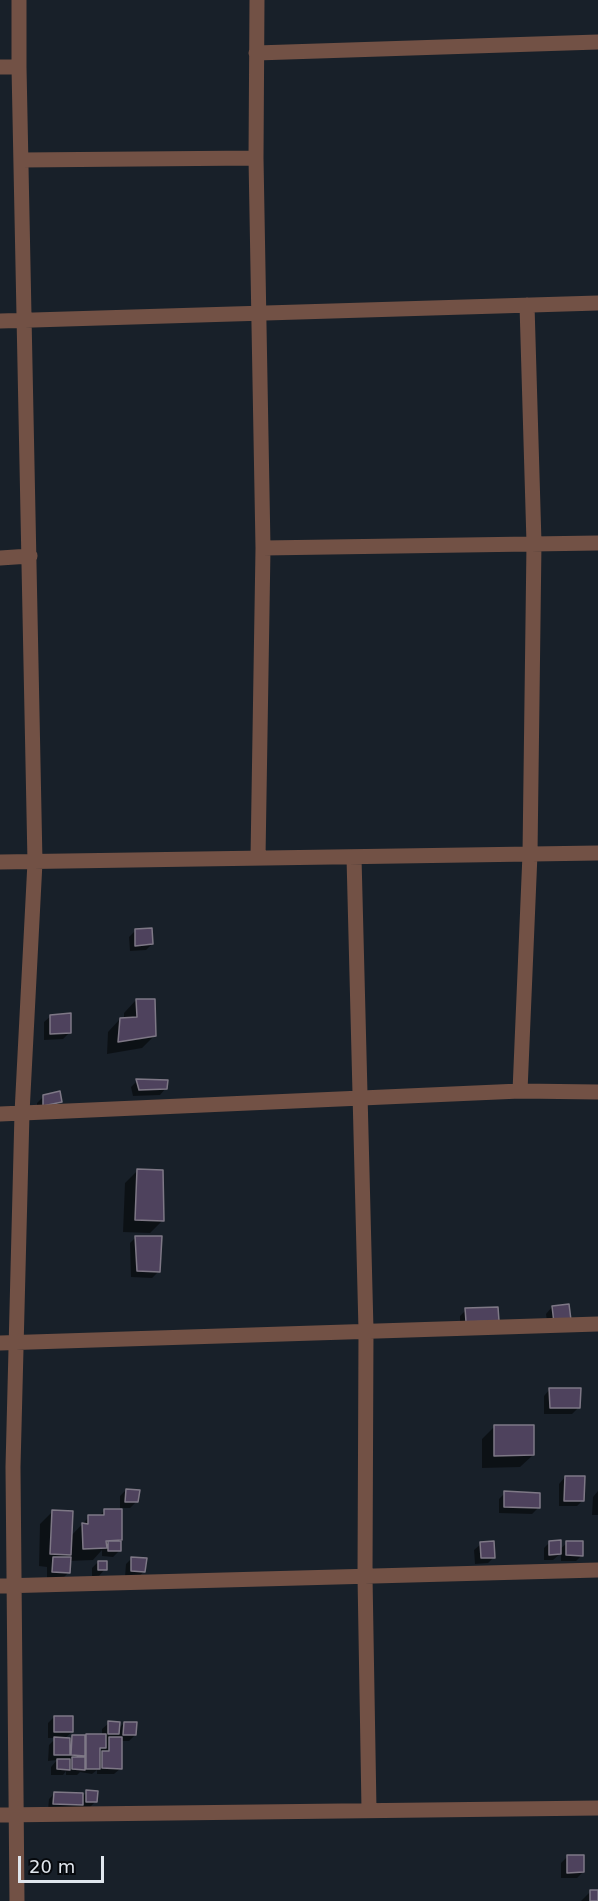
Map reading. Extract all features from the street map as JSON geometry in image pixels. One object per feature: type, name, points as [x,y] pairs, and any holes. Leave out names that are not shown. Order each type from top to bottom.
[{"type":"street","points":[[17,1901],[7,1586],[8,1342],[35,862],[19,0]]},
{"type":"street","points":[[257,0],[256,158],[261,313],[263,548],[258,858]]},
{"type":"street","points":[[256,53],[598,42]]},
{"type":"street","points":[[0,67],[19,67]]},
{"type":"street","points":[[21,160],[256,158]]},
{"type":"street","points":[[0,321],[598,303]]},
{"type":"street","points":[[520,1091],[530,854],[534,543],[527,305]]},
{"type":"street","points":[[263,548],[598,543]]},
{"type":"street","points":[[0,558],[30,556]]},
{"type":"street","points":[[0,862],[598,853]]},
{"type":"street","points":[[354,857],[366,1330],[365,1576],[369,1810]]},
{"type":"street","points":[[0,1114],[520,1091],[598,1092]]},
{"type":"street","points":[[8,1342],[598,1323]]},
{"type":"street","points":[[7,1586],[598,1570]]},
{"type":"street","points":[[0,1815],[598,1808]]},
{"type":"building","points":[[152,928],[153,944],[135,946],[135,929]]},
{"type":"building","points":[[136,999],[155,999],[156,1036],[118,1042],[120,1018],[137,1017]]},
{"type":"building","points":[[71,1013],[71,1033],[50,1034],[50,1015]]},
{"type":"building","points":[[136,1079],[168,1080],[167,1089],[139,1090]]},
{"type":"building","points":[[60,1091],[62,1102],[43,1106],[43,1095]]},
{"type":"building","points":[[137,1169],[163,1170],[164,1221],[135,1220]]},
{"type":"building","points":[[135,1236],[162,1236],[160,1272],[137,1271]]},
{"type":"building","points":[[569,1304],[571,1320],[554,1323],[552,1306]]},
{"type":"building","points":[[498,1307],[499,1321],[466,1322],[465,1308]]},
{"type":"building","points":[[549,1388],[581,1388],[580,1408],[550,1408]]},
{"type":"building","points":[[494,1425],[534,1425],[534,1455],[494,1456]]},
{"type":"building","points":[[565,1476],[585,1476],[584,1501],[564,1501]]},
{"type":"building","points":[[126,1489],[140,1490],[138,1502],[125,1502]]},
{"type":"building","points":[[504,1491],[540,1493],[540,1508],[504,1507]]},
{"type":"building","points":[[104,1509],[122,1509],[122,1540],[106,1541],[107,1548],[83,1549],[82,1523],[88,1524],[88,1515],[104,1515]]},
{"type":"building","points":[[52,1510],[73,1511],[71,1555],[50,1554]]},
{"type":"building","points":[[561,1540],[561,1554],[549,1555],[549,1541]]},
{"type":"building","points":[[108,1541],[121,1541],[121,1551],[108,1551]]},
{"type":"building","points":[[494,1541],[495,1558],[481,1558],[480,1542]]},
{"type":"building","points":[[566,1541],[583,1541],[583,1556],[566,1555]]},
{"type":"building","points":[[53,1557],[71,1557],[70,1573],[52,1572]]},
{"type":"building","points":[[131,1557],[147,1558],[145,1572],[131,1571]]},
{"type":"building","points":[[98,1561],[107,1561],[107,1570],[98,1570]]},
{"type":"building","points":[[54,1716],[73,1716],[73,1732],[54,1732]]},
{"type":"building","points":[[108,1721],[120,1722],[119,1734],[108,1734]]},
{"type":"building","points":[[124,1722],[137,1722],[136,1735],[123,1735]]},
{"type":"building","points":[[86,1734],[106,1734],[106,1748],[100,1748],[100,1769],[86,1769]]},
{"type":"building","points":[[72,1735],[85,1735],[85,1756],[71,1755]]},
{"type":"building","points":[[54,1737],[70,1738],[70,1755],[54,1755]]},
{"type":"building","points":[[109,1737],[122,1737],[122,1769],[102,1768],[102,1751],[109,1751]]},
{"type":"building","points":[[72,1757],[85,1757],[85,1770],[72,1769]]},
{"type":"building","points":[[57,1759],[70,1759],[70,1770],[57,1769]]},
{"type":"building","points":[[86,1790],[98,1791],[97,1802],[86,1802]]},
{"type":"building","points":[[54,1792],[83,1793],[83,1805],[53,1804]]},
{"type":"building","points":[[567,1855],[584,1855],[584,1872],[567,1873]]},
{"type":"building","points":[[590,1890],[598,1890],[598,1901],[590,1901]]}]
